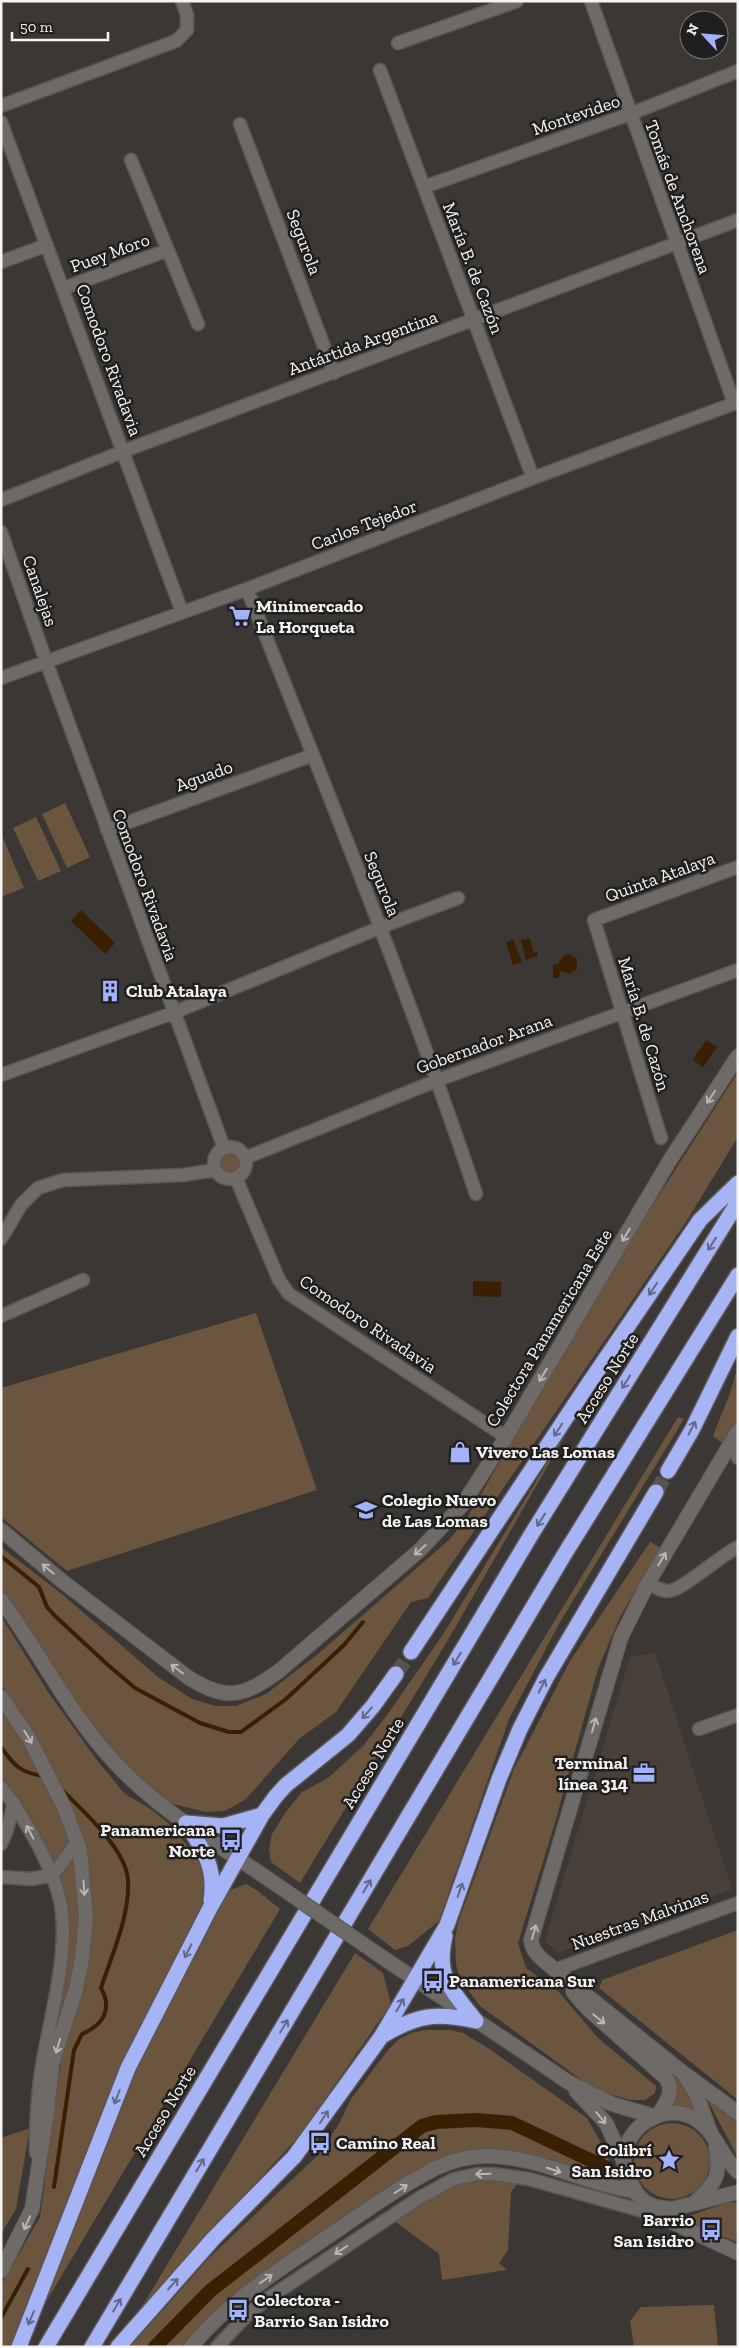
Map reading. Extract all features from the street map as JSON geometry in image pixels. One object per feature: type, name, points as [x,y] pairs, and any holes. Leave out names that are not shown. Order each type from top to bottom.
[{"type":"highway","points":[[411,1652],[585,1389],[700,1220],[738,1183]]},
{"type":"highway","name":"Acceso Norte","points":[[46,2347],[531,1535],[738,1202]]},
{"type":"highway","points":[[92,2347],[559,1564],[738,1275]]},
{"type":"highway","points":[[668,1471],[692,1430],[738,1336]]},
{"type":"highway","points":[[476,2021],[450,1986],[442,1971],[441,1954],[447,1925],[499,1779],[520,1729],[546,1678],[656,1492]]},
{"type":"highway","points":[[19,2347],[128,2068],[210,1908],[262,1815],[286,1785],[348,1735],[373,1706],[396,1674]]},
{"type":"highway","points":[[186,1823],[222,1826],[262,1815]]},
{"type":"highway","points":[[186,1823],[203,1850],[211,1868],[213,1885],[210,1908]]},
{"type":"highway","points":[[118,2347],[213,2239],[294,2157],[381,2037],[447,1925]]},
{"type":"highway","points":[[381,2037],[406,2022],[426,2017],[454,2016],[476,2021]]},
{"type":"street","points":[[1,106],[176,41],[187,30],[187,15],[182,1]]},
{"type":"street","points":[[398,42],[516,1]]},
{"type":"street","name":"Tomás de Anchorena","points":[[591,1],[630,114],[736,403]]},
{"type":"street","name":"María B. de Cazón","points":[[380,70],[533,478]]},
{"type":"street","name":"Montevideo","points":[[424,187],[630,114],[738,71]]},
{"type":"street","name":"Comodoro Rivadavia","points":[[1,122],[64,288],[182,612]]},
{"type":"street","name":"Segurola","points":[[240,124],[334,373]]},
{"type":"street","points":[[131,160],[198,324]]},
{"type":"street","name":"Antártida Argentina","points":[[1,500],[124,451],[474,321],[738,220]]},
{"type":"street","points":[[1,262],[47,245]]},
{"type":"street","name":"Puey Moro","points":[[64,288],[168,250]]},
{"type":"street","name":"Carlos Tejedor","points":[[1,678],[247,589],[533,478],[736,403]]},
{"type":"street","name":"Canalejas","points":[[1,532],[46,661]]},
{"type":"street","name":"Segurola","points":[[247,589],[381,927],[438,1080],[476,1194]]},
{"type":"street","name":"Comodoro Rivadavia","points":[[46,661],[224,1148]]},
{"type":"street","name":"Aguado","points":[[107,830],[313,755]]},
{"type":"street","name":"Quinta Atalaya","points":[[594,920],[738,866]]},
{"type":"street","points":[[1,1075],[173,1012],[381,927],[458,898]]},
{"type":"street","name":"María B. de Cazón","points":[[594,920],[661,1138]]},
{"type":"street","name":"Gobernador Arana","points":[[245,1158],[438,1080],[738,970]]},
{"type":"street","name":"Colectora Panamericana Este","points":[[1,1530],[62,1581],[189,1678],[218,1693],[236,1694],[266,1680],[420,1550],[463,1504],[506,1438],[670,1160],[738,1056]]},
{"type":"street","points":[[1,1239],[21,1205],[38,1188],[63,1180],[183,1175],[215,1170],[227,1179],[236,1178],[246,1167],[245,1158],[239,1150],[224,1148],[216,1155],[214,1160],[215,1170]]},
{"type":"street","name":"Comodoro Rivadavia","points":[[236,1178],[279,1280],[288,1294],[506,1438]]},
{"type":"street","points":[[1,1316],[83,1280]]},
{"type":"street","points":[[738,1432],[629,1617],[611,1666],[531,1940],[532,1948],[535,1952],[555,1970],[682,2072],[738,2113]]},
{"type":"street","points":[[730,1444],[738,1458]]},
{"type":"street","points":[[648,1583],[666,1591],[675,1590],[689,1582],[720,1556],[738,1548]]},
{"type":"street","points":[[1,1600],[92,1737],[140,1788],[186,1823],[568,2082],[612,2104],[656,2116],[678,2114],[697,2121],[713,2138],[738,2172]]},
{"type":"street","points":[[1,1696],[33,1745],[65,1809],[77,1842],[84,1880],[86,1918],[82,1960],[70,2014],[52,2064],[37,2188],[28,2222],[1,2271]]},
{"type":"street","points":[[699,1729],[738,1715]]},
{"type":"street","points":[[1,1787],[14,1803],[53,1875],[62,1912],[62,1952],[37,2101],[37,2188]]},
{"type":"street","points":[[1,1844],[14,1803]]},
{"type":"street","points":[[1,1877],[31,1879],[53,1875],[77,1842]]},
{"type":"street","name":"Nuestras Malvinas","points":[[555,1970],[738,1902]]},
{"type":"street","points":[[555,1970],[588,2009],[666,2078],[670,2084],[670,2095],[656,2116],[637,2128],[627,2144],[624,2162]]},
{"type":"street","points":[[682,2072],[692,2085],[713,2138],[719,2166],[716,2178],[710,2189],[691,2204]]},
{"type":"street","points":[[568,2082],[606,2123],[624,2162],[626,2176],[635,2191],[645,2202],[657,2211],[738,2253]]},
{"type":"street","points":[[191,2347],[233,2304],[255,2287],[370,2208],[436,2168],[455,2160],[486,2156],[516,2158],[597,2183],[635,2191]]},
{"type":"street","points":[[217,2347],[247,2315],[267,2299],[419,2198],[454,2179],[477,2174],[493,2174],[529,2179],[632,2207],[657,2211],[738,2192]]},
{"type":"shaded area","points":[[65,803],[90,857],[67,868],[42,814]]},
{"type":"shaded area","points":[[36,817],[61,871],[38,881],[13,828]]},
{"type":"shaded area","points":[[1,833],[24,888],[1,897]]},
{"type":"shaded area","points":[[81,910],[115,943],[105,954],[71,921]]},
{"type":"shaded area","points":[[530,938],[534,953],[537,952],[538,956],[526,960],[521,940]]},
{"type":"shaded area","points":[[513,939],[522,962],[513,965],[506,942]]},
{"type":"shaded area","points":[[569,954],[577,959],[577,969],[569,974],[561,971],[558,978],[553,978],[553,965],[559,963],[563,956]]},
{"type":"shaded area","points":[[706,1040],[717,1047],[703,1067],[693,1060]]},
{"type":"shaded area","points":[[738,1072],[738,1137],[686,1222],[428,1598],[411,1602],[336,1712],[299,1739],[246,1799],[225,1811],[205,1812],[166,1802],[111,1752],[82,1716],[1,1593],[1,1547],[63,1595],[158,1677],[192,1699],[216,1706],[236,1706],[266,1694],[318,1654],[450,1539],[468,1516],[639,1226]]},
{"type":"shaded area","points":[[230,1152],[238,1156],[242,1164],[238,1172],[230,1176],[222,1172],[218,1164],[222,1156]]},
{"type":"shaded area","points":[[473,1281],[501,1282],[501,1297],[473,1296]]},
{"type":"shaded area","points":[[256,1313],[317,1490],[67,1571],[1,1517],[1,1388]]},
{"type":"shaded area","points":[[738,1365],[738,1420],[724,1444],[713,1436],[730,1393]]},
{"type":"shaded area","points":[[589,1394],[448,1640],[300,1883],[271,1862],[269,1849],[272,1834],[285,1813],[302,1792],[328,1778],[363,1746],[387,1715],[442,1636]]},
{"type":"shaded area","points":[[678,1417],[684,1419],[560,1622],[509,1719],[439,1921],[408,1946],[395,1950],[368,1929]]},
{"type":"shaded area","points":[[650,1542],[661,1548],[620,1617],[598,1669],[554,1826],[518,1943],[526,1968],[559,1992],[598,2038],[656,2086],[655,2093],[645,2100],[631,2100],[609,2094],[587,2084],[480,2006],[460,1979],[456,1965],[455,1939],[458,1923],[514,1769],[570,1661]]},
{"type":"shaded area","points":[[1,1616],[48,1692],[96,1759],[125,1794],[152,1810],[169,1824],[201,1862],[205,1877],[204,1898],[199,1915],[120,2067],[10,2347],[1,2347],[1,2285],[40,2217],[61,2059],[89,1925],[69,1806],[45,1752],[1,1684]]},
{"type":"shaded area","name":"Terminal línea 314","points":[[655,1653],[732,1889],[558,1953],[545,1940],[630,1657]]},
{"type":"shaded area","points":[[1,1704],[23,1737],[45,1776],[64,1816],[76,1853],[80,1888],[80,1937],[76,1965],[64,2015],[60,2013],[69,1916],[59,1875],[43,1840],[1,1778]]},
{"type":"shaded area","points":[[246,1884],[280,1909],[43,2307],[139,2064],[228,1891]]},
{"type":"shaded area","points":[[738,1930],[738,2100],[599,1988],[602,1980]]},
{"type":"shaded area","points":[[355,1953],[383,1973],[391,2004],[300,2135],[141,2308]]},
{"type":"shaded area","points":[[426,2030],[450,2030],[463,2033],[488,2048],[587,2118],[605,2150],[610,2163],[609,2172],[603,2175],[541,2158],[482,2151],[326,2230],[281,2260],[227,2301],[181,2347],[130,2347],[209,2258],[319,2154],[340,2122],[351,2099],[388,2050],[398,2040],[411,2033]]},
{"type":"shaded area","points":[[627,2035],[683,2082],[696,2112],[681,2106],[673,2106],[675,2095]]},
{"type":"shaded area","points":[[707,2099],[738,2123],[738,2158]]},
{"type":"shaded area","points":[[665,2123],[679,2123],[693,2129],[704,2140],[710,2154],[707,2176],[699,2188],[679,2199],[665,2199],[651,2193],[640,2182],[634,2168],[634,2154],[640,2140],[651,2129]]},
{"type":"shaded area","points":[[30,2128],[16,2209],[1,2234],[1,2138]]},
{"type":"shaded area","points":[[474,2178],[518,2183],[511,2192],[508,2250],[499,2263],[507,2270],[442,2280],[439,2254],[393,2220],[453,2183]]},
{"type":"shaded area","points":[[738,2202],[736,2242],[691,2223],[688,2219],[692,2215],[725,2203]]},
{"type":"shaded area","points":[[714,2305],[718,2347],[634,2347],[630,2321],[641,2307]]},
{"type":"waterway","points":[[1,1556],[39,1587],[47,1607],[55,1616],[135,1688],[200,1723],[229,1732],[241,1732],[286,1699],[344,1645],[363,1622]]},
{"type":"waterway","points":[[1,1747],[19,1768],[29,1773],[44,1776]]},
{"type":"waterway","points":[[54,2187],[74,2050],[82,2034],[96,2026],[104,2016],[106,2003],[101,1988],[119,1935],[128,1894],[128,1880],[120,1856],[102,1831],[61,1789]]},
{"type":"waterway","points":[[155,2347],[210,2291],[422,2126],[436,2122],[476,2120],[512,2123],[607,2168]]},
{"type":"waterway","points":[[1,2318],[28,2269]]},
{"type":"tunnel","points":[[656,1492],[668,1471]]},
{"type":"tunnel","points":[[396,1674],[411,1652]]},
{"type":"place","name":"Minimercado La Horqueta","points":[[240,616]]},
{"type":"place","name":"Club Atalaya","points":[[110,991]]},
{"type":"place","name":"Vivero Las Lomas","points":[[460,1452]]},
{"type":"place","name":"Colegio Nuevo de Las Lomas","points":[[366,1510]]},
{"type":"place","name":"Terminal línea 314","points":[[644,1773]]},
{"type":"place","name":"Panamericana Norte","points":[[231,1840]]},
{"type":"place","name":"Panamericana Sur","points":[[433,1981]]},
{"type":"place","name":"Camino Real","points":[[320,2143]]},
{"type":"place","name":"Colibrí San Isidro","points":[[669,2160]]},
{"type":"place","name":"Barrio San Isidro","points":[[711,2230]]},
{"type":"place","name":"Colectora - Barrio San Isidro","points":[[238,2310]]}]
